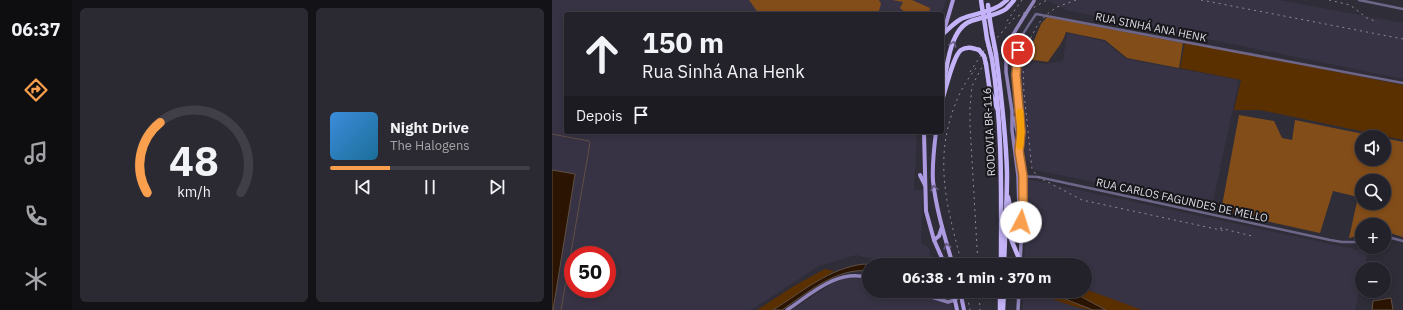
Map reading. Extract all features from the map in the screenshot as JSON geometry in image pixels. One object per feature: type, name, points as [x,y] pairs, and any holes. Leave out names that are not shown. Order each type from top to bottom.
[{"type":"highway","name":"RODOVIA BR-116","points":[[981,0],[987,39],[992,59],[999,114],[1002,153],[1001,258]]},
{"type":"highway","points":[[944,34],[950,27],[960,20],[995,9],[1007,0]]},
{"type":"highway","points":[[944,86],[952,46],[956,34],[962,26],[1006,9],[1014,0]]},
{"type":"highway","name":"RODOVIA BR-116","points":[[988,3],[1004,111],[1006,183],[1004,258]]},
{"type":"highway","points":[[944,94],[955,58],[962,50],[970,47],[979,50],[984,56],[990,92],[999,114]]},
{"type":"highway","points":[[1006,183],[1013,217],[1019,215],[1019,211]]},
{"type":"highway","points":[[1005,224],[1018,258]]},
{"type":"highway","points":[[1000,298],[1000,310]]},
{"type":"highway","points":[[1003,310],[1004,298]]},
{"type":"main road","points":[[944,29],[953,0]]},
{"type":"main road","points":[[1021,222],[1019,211],[1017,129],[1012,111],[1006,72],[1006,56],[1009,41],[1014,30],[1035,1]]},
{"type":"main road","points":[[924,134],[926,211],[934,240],[942,258]]},
{"type":"main road","points":[[936,134],[933,181],[942,226],[951,258]]},
{"type":"main road","points":[[1017,151],[1023,176],[1023,211],[1021,222],[1020,258]]},
{"type":"main road","points":[[920,175],[926,186]]},
{"type":"main road","points":[[934,240],[939,236],[942,226]]},
{"type":"main road","points":[[787,310],[832,281],[847,276],[862,276]]},
{"type":"main road","points":[[934,298],[951,302],[955,300],[957,310]]},
{"type":"main road","points":[[962,298],[964,310]]},
{"type":"main road","points":[[1018,310],[1019,298]]},
{"type":"street","points":[[1359,0],[1403,9]]},
{"type":"street","name":"RUA SINHÁ ANA HENK","points":[[1017,151],[1021,132],[1016,58],[1020,41],[1036,14],[1403,83]]},
{"type":"street","name":"RUA CARLOS FAGUNDES DE MELLO","points":[[1018,176],[1038,177],[1342,242],[1355,242]]},
{"type":"street","points":[[1391,238],[1403,241]]},
{"type":"shaded area","points":[[552,0],[946,0],[942,12],[564,12],[564,134],[917,134],[914,190],[923,190],[921,243],[930,249],[931,258],[868,258],[856,255],[819,266],[751,310],[552,310]]},
{"type":"shaded area","points":[[749,0],[879,0],[881,4],[879,12],[758,12]]},
{"type":"shaded area","points":[[892,0],[912,0],[930,8],[929,12],[903,11],[900,8],[903,2]]},
{"type":"shaded area","points":[[1046,0],[1279,0],[1403,23],[1403,79],[1066,10]]},
{"type":"shaded area","points":[[1047,17],[1183,43],[1179,68],[1127,58],[1105,40],[1066,32],[1061,44],[1048,62],[1026,59],[1041,24]]},
{"type":"shaded area","points":[[1067,33],[1104,41],[1126,59],[1239,80],[1212,206],[1035,170],[1026,158],[1018,82],[1021,59],[1045,64],[1063,61]]},
{"type":"shaded area","points":[[1185,42],[1403,85],[1403,140],[1391,137],[1391,130],[1355,130],[1260,110],[1234,110],[1241,80],[1180,68]]},
{"type":"shaded area","points":[[1239,115],[1274,121],[1282,138],[1292,140],[1295,120],[1355,132],[1355,166],[1391,166],[1391,139],[1403,142],[1403,237],[1391,233],[1391,218],[1355,218],[1355,237],[1349,238],[1355,210],[1391,210],[1391,174],[1355,174],[1355,196],[1333,191],[1320,233],[1221,211]]},
{"type":"shaded area","points":[[552,170],[575,174],[553,310],[552,310]]},
{"type":"shaded area","points":[[1027,179],[1355,249],[1355,254],[1368,254],[1366,262],[1355,262],[1355,298],[1358,298],[1355,310],[1142,310],[1092,292],[1092,258],[1024,258]]},
{"type":"shaded area","points":[[862,264],[862,271],[845,273],[834,277],[812,289],[782,310],[773,310],[816,282],[839,270]]},
{"type":"shaded area","points":[[825,269],[834,271],[773,310],[757,310],[794,286]]},
{"type":"shaded area","points":[[852,277],[862,279],[862,298],[929,298],[952,304],[953,310],[793,310],[833,283]]},
{"type":"shaded area","points":[[1092,292],[1142,310],[1106,310],[1084,298],[1092,298]]},
{"type":"shaded area","points":[[1023,298],[1050,298],[1085,310],[1023,310]]},
{"type":"shaded area","points":[[1051,298],[1063,298],[1093,310],[1081,308]]},
{"type":"shaded area","points":[[1063,298],[1084,298],[1106,310],[1093,310]]},
{"type":"shaded area","points":[[1391,298],[1393,310],[1372,310],[1373,301]]},
{"type":"waterway","points":[[552,134],[589,141],[590,143],[561,310]]},
{"type":"railway","points":[[1007,21],[1022,0]]},
{"type":"railway","points":[[978,258],[970,125],[972,86],[997,38],[1013,19],[1047,0]]},
{"type":"railway","points":[[1076,0],[1057,7],[1046,15],[1038,24],[1028,43],[1023,65],[1024,93],[1032,169],[1038,177],[1082,200],[1225,231]]},
{"type":"railway","points":[[1201,0],[1403,39]]},
{"type":"railway","points":[[1329,0],[1350,5],[1367,18],[1377,22]]},
{"type":"railway","points":[[970,72],[989,43]]},
{"type":"railway","points":[[960,258],[947,199],[944,178],[944,157],[946,136],[952,114],[961,91],[976,68]]},
{"type":"railway","points":[[1220,228],[1252,236]]},
{"type":"railway","points":[[967,298],[970,310]]},
{"type":"railway","points":[[979,298],[980,310]]},
{"type":"slow traffic","points":[[1020,112],[1020,146]]},
{"type":"route","points":[[1018,50],[1016,58],[1016,75],[1021,132],[1019,151],[1023,176],[1023,211],[1021,222]]}]
